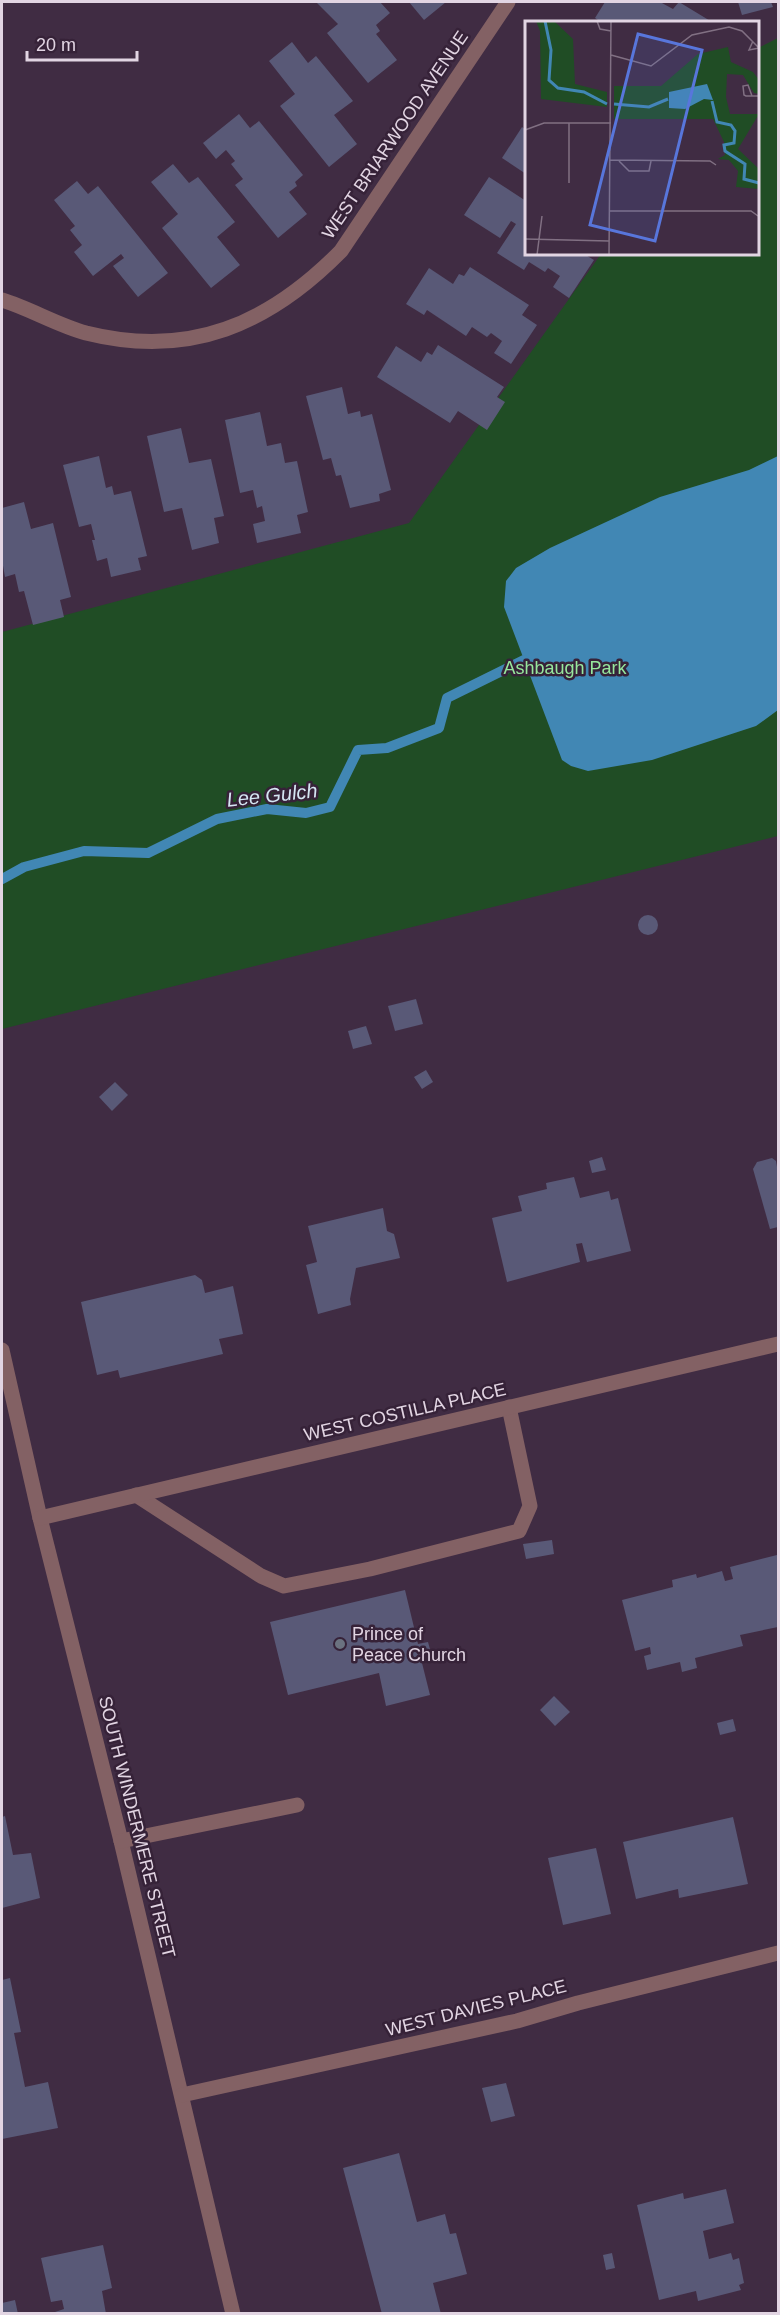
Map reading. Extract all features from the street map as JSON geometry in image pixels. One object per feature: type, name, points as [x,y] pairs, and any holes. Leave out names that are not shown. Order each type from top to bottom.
[{"type":"street","name":"WEST BRIARWOOD AVENUE","points":[[2,297],[53,323],[87,333],[158,342],[200,337],[243,323],[282,303],[319,273],[341,251],[508,2]]},
{"type":"street","name":"WEST COSTILLA PLACE","points":[[40,1518],[778,1344]]},
{"type":"street","name":"SOUTH WINDERMERE STREET","points":[[2,1350],[40,1518],[122,1841],[233,2313]]},
{"type":"street","points":[[136,1495],[261,1575],[284,1586],[370,1569],[519,1531],[530,1506],[509,1407]]},
{"type":"street","points":[[122,1841],[297,1805]]},
{"type":"street","name":"WEST DAVIES PLACE","points":[[182,2095],[517,2021],[578,2003],[778,1953]]},
{"type":"green space","name":"Ashbaugh Park","points":[[778,38],[778,836],[2,1029],[2,632],[409,523],[600,255],[759,255],[759,48]]},
{"type":"water","points":[[778,456],[778,710],[756,726],[652,760],[588,771],[571,766],[562,760],[504,607],[506,581],[516,568],[550,548],[660,497],[749,470]]},
{"type":"building","points":[[316,2],[380,2],[390,13],[376,25],[380,31],[376,34],[397,60],[368,83],[327,33],[338,24]]},
{"type":"building","points":[[409,2],[446,2],[424,20]]},
{"type":"building","points":[[605,2],[660,2],[673,9],[679,2],[710,21],[600,21],[595,18]]},
{"type":"building","points":[[738,2],[771,2],[773,7],[742,15]]},
{"type":"building","points":[[292,42],[308,63],[316,56],[353,101],[334,115],[357,144],[329,167],[280,106],[295,94],[269,61]]},
{"type":"building","points":[[239,114],[250,128],[259,121],[303,175],[295,182],[297,186],[289,192],[307,214],[278,238],[235,185],[243,179],[231,164],[235,161],[226,150],[216,159],[203,143]]},
{"type":"building","points":[[522,127],[525,129],[525,173],[502,158]]},
{"type":"building","points":[[173,164],[189,183],[198,177],[235,222],[217,237],[240,265],[211,288],[162,228],[178,214],[151,182]]},
{"type":"building","points":[[489,177],[525,200],[525,255],[586,255],[594,260],[569,298],[553,287],[560,276],[548,268],[545,272],[529,262],[524,270],[497,253],[516,224],[511,221],[500,238],[464,215]]},
{"type":"building","points":[[77,181],[88,194],[98,186],[168,273],[138,297],[113,266],[124,258],[121,254],[93,276],[74,252],[82,245],[70,230],[75,226],[54,200]]},
{"type":"building","points":[[470,267],[529,305],[522,315],[537,325],[511,364],[494,353],[502,341],[491,333],[487,337],[472,327],[466,336],[427,310],[424,315],[406,304],[429,268],[453,284],[459,274],[464,276]]},
{"type":"building","points":[[438,345],[504,387],[497,397],[505,402],[487,430],[458,411],[450,423],[377,377],[396,346],[421,362],[427,352],[432,355]]},
{"type":"building","points":[[342,387],[348,414],[360,411],[361,417],[372,414],[391,490],[379,494],[380,501],[350,508],[341,475],[336,476],[331,458],[323,460],[306,396]]},
{"type":"building","points":[[260,412],[267,446],[281,443],[285,463],[297,461],[308,512],[297,515],[301,533],[257,543],[253,524],[265,521],[262,506],[257,508],[253,490],[240,493],[225,420]]},
{"type":"building","points":[[181,428],[189,463],[211,459],[224,516],[214,518],[219,543],[192,550],[182,508],[164,512],[147,436]]},
{"type":"building","points":[[99,456],[106,488],[112,486],[114,495],[131,491],[147,556],[138,558],[141,570],[111,577],[107,558],[97,561],[91,524],[79,527],[63,465]]},
{"type":"building","points":[[24,502],[31,529],[53,523],[71,597],[60,600],[64,617],[33,625],[24,591],[19,592],[15,574],[5,577],[2,560],[2,508]]},
{"type":"building","points":[[648,915],[655,918],[658,925],[655,932],[648,935],[641,932],[638,925],[641,918]]},
{"type":"building","points":[[416,999],[423,1024],[395,1031],[388,1006]]},
{"type":"building","points":[[366,1026],[372,1044],[353,1049],[348,1031]]},
{"type":"building","points":[[426,1070],[433,1082],[422,1089],[414,1077]]},
{"type":"building","points":[[115,1082],[128,1095],[112,1111],[99,1097]]},
{"type":"building","points":[[602,1157],[606,1170],[592,1173],[589,1161]]},
{"type":"building","points":[[772,1158],[776,1161],[778,1173],[778,1227],[770,1229],[753,1169],[757,1162]]},
{"type":"building","points":[[574,1177],[580,1198],[609,1191],[611,1200],[618,1198],[631,1251],[587,1262],[582,1243],[576,1244],[580,1262],[507,1282],[492,1218],[522,1211],[518,1196],[547,1189],[546,1183]]},
{"type":"building","points":[[383,1208],[387,1231],[394,1234],[400,1258],[356,1268],[351,1305],[318,1314],[306,1265],[317,1262],[308,1226]]},
{"type":"building","points":[[195,1275],[202,1280],[205,1293],[233,1286],[243,1334],[219,1339],[223,1354],[120,1378],[118,1370],[97,1375],[81,1302]]},
{"type":"building","points":[[552,1540],[554,1554],[526,1559],[523,1544]]},
{"type":"building","points":[[777,1555],[778,1627],[740,1635],[743,1646],[695,1658],[697,1668],[682,1672],[680,1662],[647,1670],[644,1656],[651,1654],[650,1647],[635,1651],[622,1600],[673,1587],[672,1580],[696,1574],[697,1578],[722,1571],[725,1581],[733,1579],[730,1567]]},
{"type":"building","points":[[405,1590],[418,1644],[428,1642],[431,1653],[420,1655],[430,1695],[386,1706],[379,1673],[288,1695],[270,1622]]},
{"type":"building","points":[[554,1696],[570,1712],[555,1726],[540,1710]]},
{"type":"building","points":[[733,1719],[736,1731],[720,1735],[717,1723]]},
{"type":"building","points":[[5,1816],[13,1855],[31,1853],[40,1898],[2,1908],[2,1817]]},
{"type":"building","points":[[733,1817],[748,1884],[679,1898],[678,1889],[636,1899],[623,1842]]},
{"type":"building","points":[[596,1848],[611,1914],[563,1925],[548,1858]]},
{"type":"building","points":[[10,1978],[21,2032],[14,2033],[25,2087],[48,2082],[58,2128],[2,2139],[2,1980]]},
{"type":"building","points":[[506,2083],[515,2116],[491,2122],[482,2088]]},
{"type":"building","points":[[399,2153],[417,2222],[445,2214],[450,2234],[456,2233],[467,2274],[433,2283],[441,2314],[382,2314],[343,2168]]},
{"type":"building","points":[[726,2189],[734,2223],[703,2231],[709,2259],[731,2253],[733,2260],[739,2258],[744,2283],[739,2285],[741,2290],[698,2301],[696,2291],[659,2300],[637,2205],[683,2193],[684,2199]]},
{"type":"building","points":[[103,2245],[112,2288],[102,2291],[106,2314],[49,2314],[64,2309],[62,2300],[51,2302],[41,2258]]},
{"type":"building","points":[[612,2253],[615,2268],[606,2270],[603,2255]]},
{"type":"building","points":[[15,2300],[18,2314],[2,2314],[2,2303]]},
{"type":"waterway","name":"Lee Gulch","points":[[2,879],[24,867],[84,851],[148,853],[217,819],[267,809],[306,813],[330,807],[358,750],[387,748],[439,728],[447,698],[524,660]]},
{"type":"place","name":"Prince of Peace Church","points":[[340,1644]]}]
